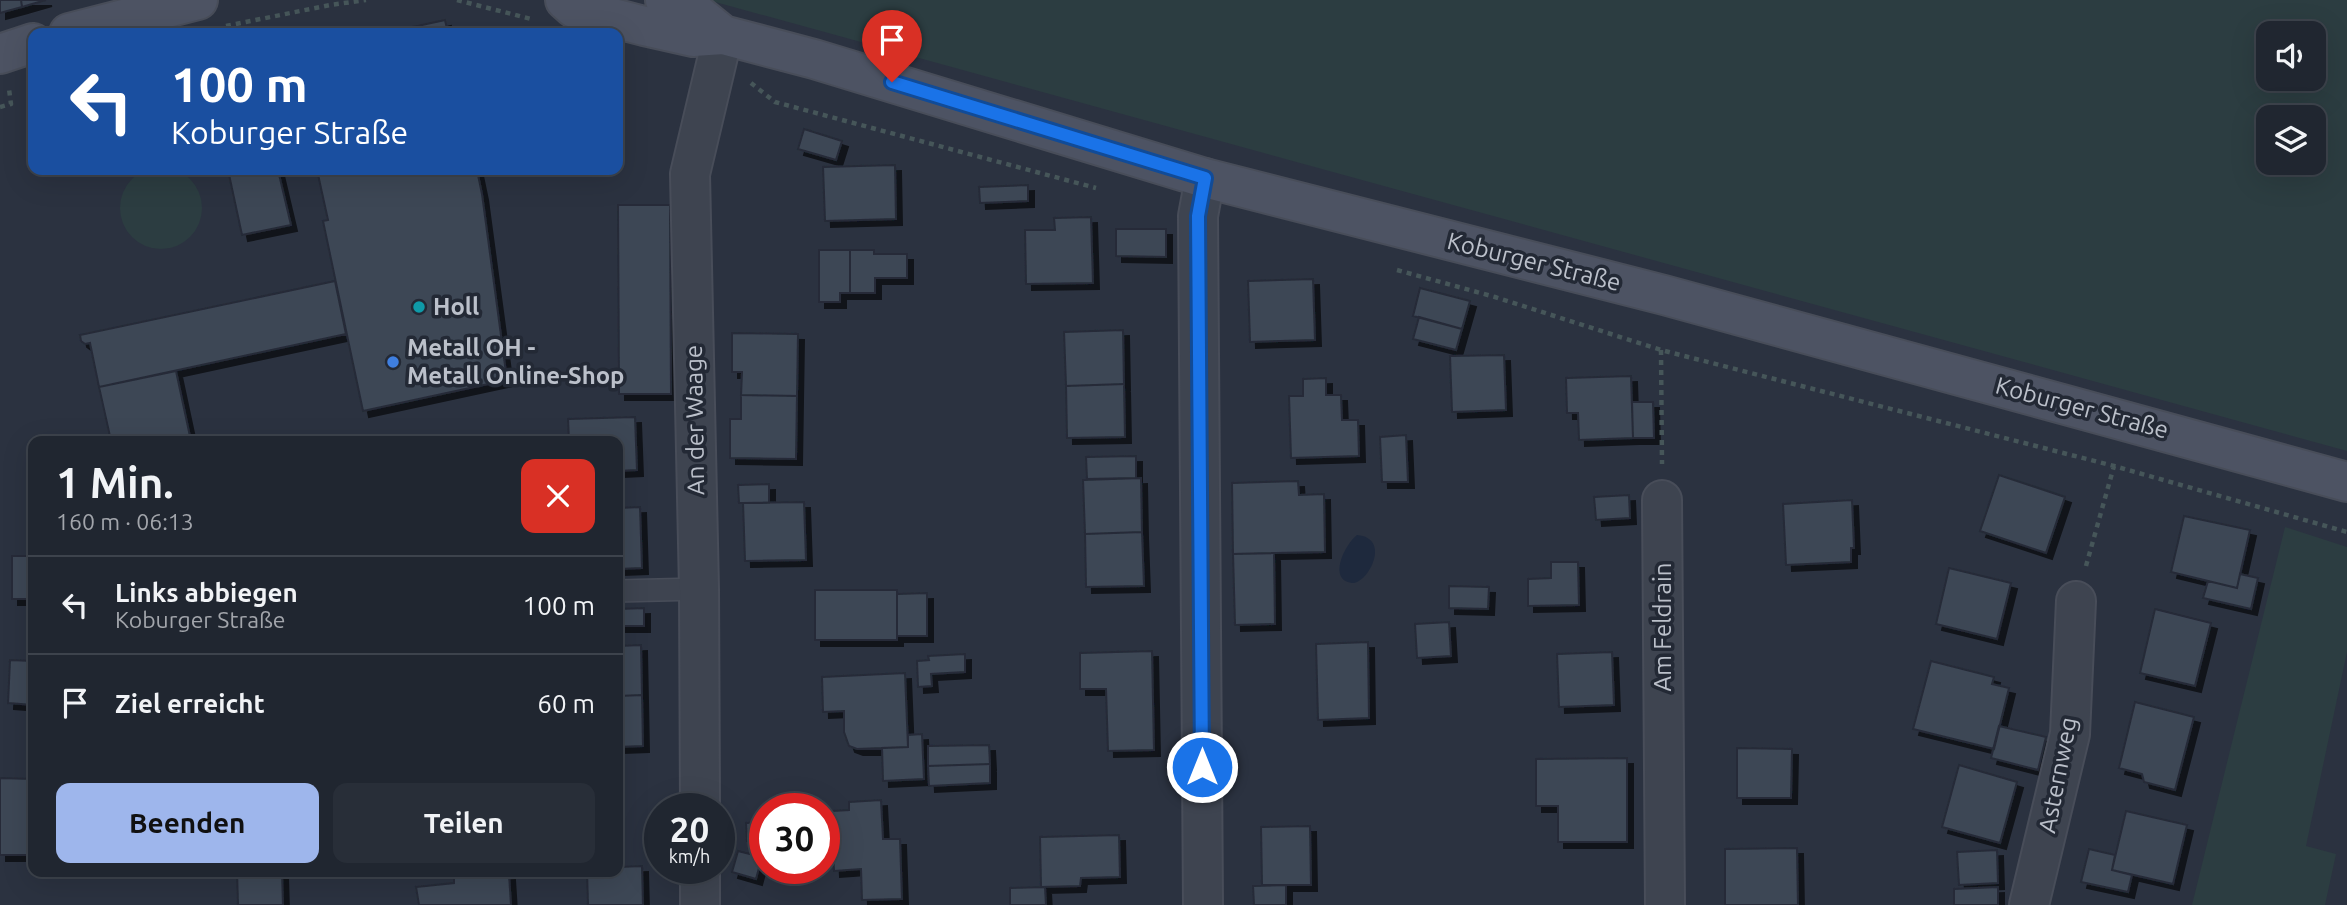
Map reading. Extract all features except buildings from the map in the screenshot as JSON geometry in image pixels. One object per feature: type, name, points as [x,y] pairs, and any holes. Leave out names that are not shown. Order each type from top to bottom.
[{"type":"main road","name":"Koburger Straße","points":[[665,0],[687,6],[723,35]]},
{"type":"main road","name":"Koburger Straße","points":[[550,10],[574,8],[693,37],[723,35],[827,62],[1205,178],[1664,295],[2347,482]]},
{"type":"main road","points":[[106,28],[209,14]]},
{"type":"main road","points":[[0,54],[28,45]]},
{"type":"street","name":"An der Waage","points":[[699,793],[699,589],[690,174],[723,35]]},
{"type":"street","points":[[1203,905],[1198,216],[1205,178]]},
{"type":"street","name":"Am Feldrain","points":[[1662,500],[1665,905]]},
{"type":"street","name":"Asternweg","points":[[2029,905],[2070,734],[2076,601]]},
{"type":"street","points":[[700,884],[700,905]]},
{"type":"lane","points":[[623,591],[699,589]]},
{"type":"path","points":[[209,14],[366,0]]},
{"type":"path","points":[[457,0],[550,10]]},
{"type":"path","points":[[745,79],[775,102],[1108,192]]},
{"type":"path","points":[[1390,268],[1494,297],[1661,350],[2115,466],[2347,532]]},
{"type":"path","points":[[1661,350],[1662,500]]},
{"type":"path","points":[[2076,601],[2115,466]]},
{"type":"shaded area","points":[[708,0],[2347,0],[2347,451]]},
{"type":"shaded area","points":[[137,175],[185,175],[195,185],[201,200],[199,224],[190,237],[177,246],[161,249],[145,246],[132,237],[123,224],[120,208],[123,192]]},
{"type":"shaded area","points":[[2285,527],[2347,547],[2347,652],[2306,846],[2336,854],[2325,905],[2192,905]]},
{"type":"water","points":[[1357,535],[1367,538],[1373,544],[1375,552],[1370,569],[1358,581],[1352,583],[1341,576],[1339,569],[1344,553]]},
{"type":"place","name":"Holl","points":[[419,307]]},
{"type":"place","name":"Metall OH - Metall Online-Shop","points":[[393,362]]},
{"type":"route","points":[[892,82],[1205,178],[1198,216],[1202,767]]}]
